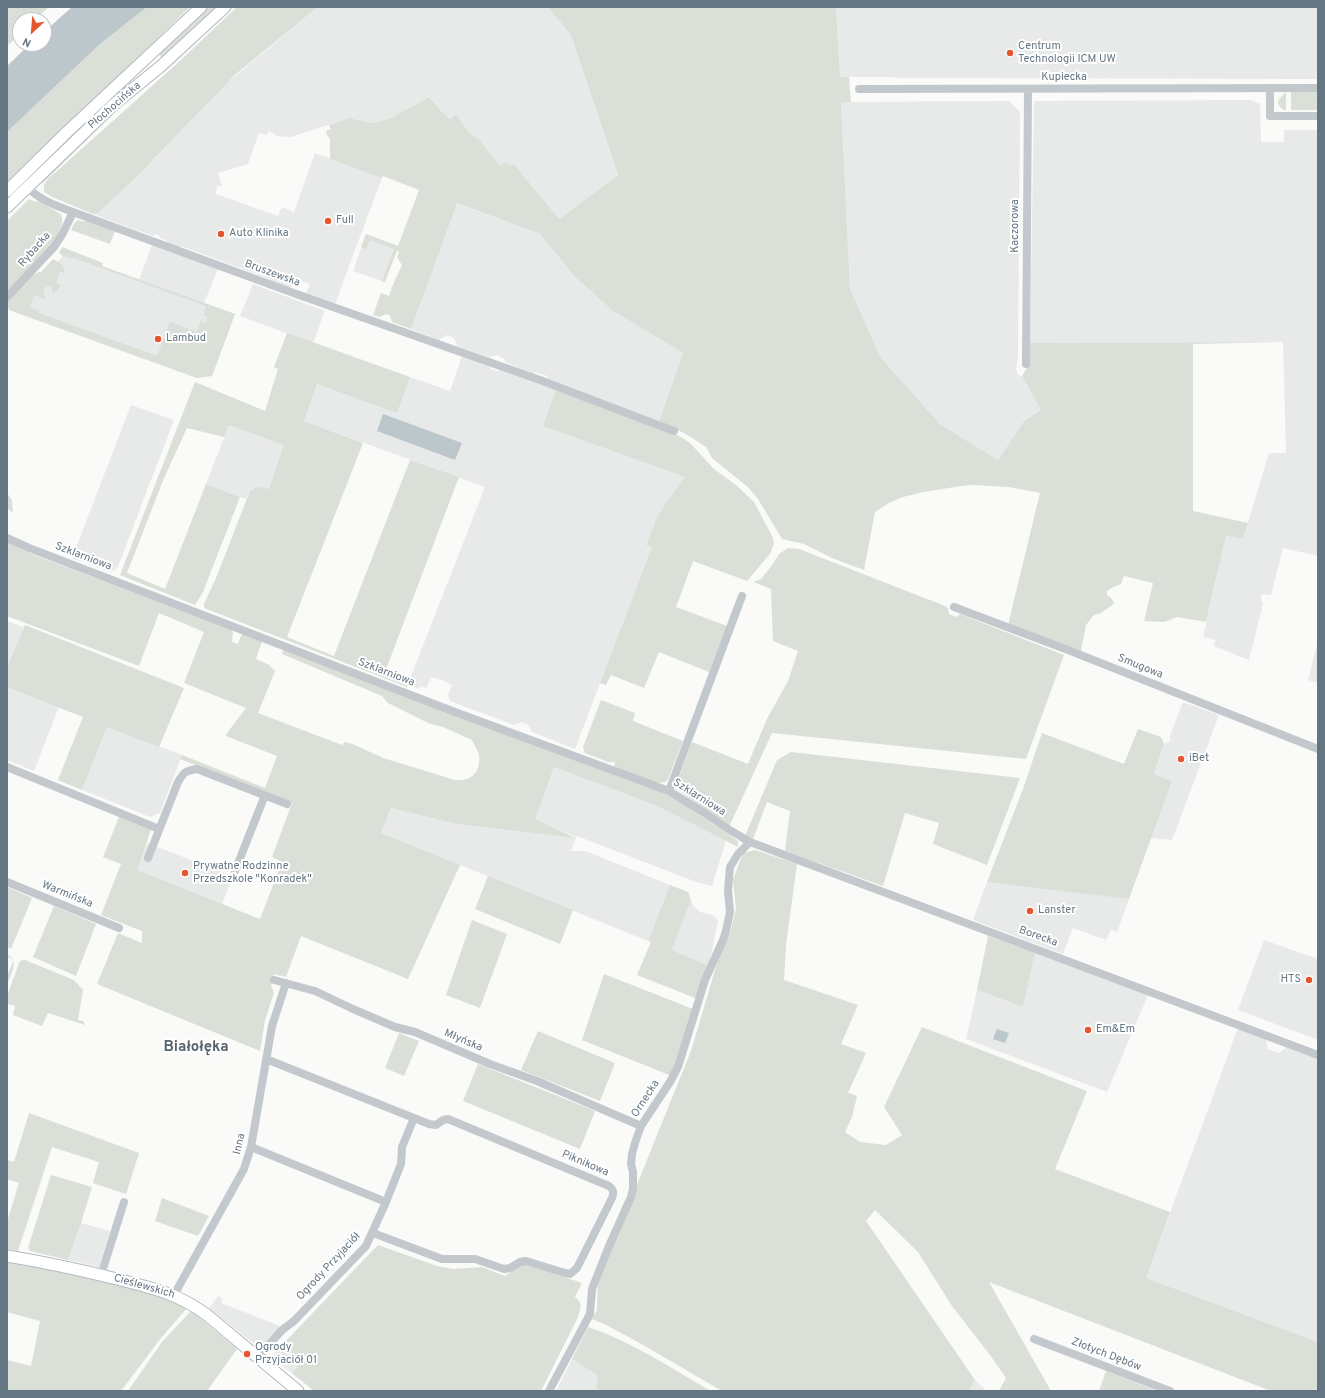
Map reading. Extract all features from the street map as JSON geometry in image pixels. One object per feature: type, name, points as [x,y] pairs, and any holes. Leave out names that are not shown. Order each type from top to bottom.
[{"type":"main road","name":"Płochocińska","points":[[7,191],[67,132],[201,7]]},
{"type":"main road","name":"Płochocińska","points":[[7,207],[112,106],[161,66],[225,7]]},
{"type":"main road","name":"Cieślewskich","points":[[7,1256],[101,1275],[174,1294],[201,1310],[298,1391]]},
{"type":"street","points":[[151,54],[161,66]]},
{"type":"street","points":[[1270,88],[1270,116],[1318,116]]},
{"type":"street","name":"Kupiecka","points":[[858,89],[1318,88]]},
{"type":"street","name":"Kaczorowa","points":[[1026,364],[1028,89]]},
{"type":"street","points":[[28,188],[28,177],[34,165]]},
{"type":"street","points":[[39,196],[38,182],[42,174]]},
{"type":"street","name":"Bruszewska","points":[[28,188],[33,193],[50,203],[73,212],[674,430]]},
{"type":"street","name":"Rybacka","points":[[7,297],[54,247],[63,233],[73,212]]},
{"type":"street","name":"Szklarniowa","points":[[7,538],[29,548],[448,709],[669,791],[750,842]]},
{"type":"street","points":[[669,791],[742,596]]},
{"type":"street","name":"Smugowa","points":[[954,607],[1068,650],[1318,749]]},
{"type":"street","points":[[7,767],[159,829]]},
{"type":"street","points":[[148,858],[178,782],[183,773],[189,770],[197,769],[287,804]]},
{"type":"street","points":[[235,871],[265,795]]},
{"type":"street","name":"Borecka","points":[[750,842],[1318,1055]]},
{"type":"street","name":"Ornecka","points":[[549,1391],[590,1314],[592,1289],[608,1246],[631,1197],[633,1188],[633,1172],[631,1164],[632,1154],[642,1126],[674,1077],[705,980],[726,931],[730,912],[728,891],[730,867],[738,854],[750,842]]},
{"type":"street","name":"Warmińska","points":[[7,882],[119,928]]},
{"type":"street","name":"Młyńska","points":[[274,980],[315,991],[395,1027],[415,1032],[490,1064],[537,1081],[642,1126]]},
{"type":"street","name":"Inna","points":[[174,1294],[244,1169],[251,1147],[272,1026],[286,983]]},
{"type":"street","name":"Piknikowa","points":[[266,1059],[432,1124],[436,1125],[443,1120],[448,1119],[609,1186],[613,1190],[613,1195],[577,1268],[570,1274],[526,1261],[504,1269],[475,1259],[442,1259],[373,1233]]},
{"type":"street","name":"Ogrody Przyjaciół","points":[[258,1357],[282,1330],[294,1321],[366,1246],[373,1233],[401,1164],[402,1147],[414,1118]]},
{"type":"street","points":[[251,1147],[386,1202]]},
{"type":"street","points":[[101,1275],[124,1202]]},
{"type":"street","name":"Złotych Dębów","points":[[1034,1339],[1170,1391]]},
{"type":"shaded area","points":[[7,7],[49,7],[44,12],[12,12],[12,41],[7,46]]},
{"type":"shaded area","points":[[72,7],[147,7],[100,44],[7,132],[7,66],[22,52],[52,52],[52,25]]},
{"type":"shaded area","points":[[147,7],[190,7],[129,69],[7,183],[7,132],[100,44]]},
{"type":"shaded area","points":[[207,7],[219,7],[162,58],[159,54],[160,52]]},
{"type":"shaded area","points":[[231,7],[233,7],[173,64],[120,107],[42,184],[43,178],[115,109],[161,72]]},
{"type":"shaded area","points":[[237,7],[318,7],[236,74],[146,168],[97,214],[93,214],[52,197],[44,192],[44,185],[48,179],[181,60]]},
{"type":"shaded area","points":[[318,7],[548,7],[571,35],[618,175],[559,219],[514,164],[511,167],[500,166],[478,138],[470,134],[456,114],[450,119],[429,97],[391,118],[373,123],[349,118],[291,137],[277,136],[269,131],[266,135],[259,133],[248,164],[218,173],[222,186],[217,186],[216,194],[278,216],[282,207],[294,212],[315,153],[382,178],[335,304],[307,295],[306,293],[310,284],[299,280],[294,286],[288,288],[269,281],[270,279],[181,246],[179,249],[168,245],[167,241],[155,234],[153,236],[98,216],[97,214],[146,168],[227,83]]},
{"type":"shaded area","points":[[548,7],[836,7],[840,77],[849,77],[851,102],[841,102],[850,289],[881,358],[940,424],[998,460],[1024,421],[1041,410],[1022,376],[1030,363],[1030,343],[1283,342],[1193,344],[1193,511],[1248,523],[1243,539],[1226,536],[1206,622],[1177,617],[1164,622],[1144,621],[1153,583],[1124,576],[1121,584],[1107,591],[1107,595],[1114,603],[1101,613],[1094,615],[1086,625],[1081,651],[1008,625],[1040,493],[1009,487],[972,485],[923,492],[903,497],[889,503],[875,512],[864,570],[832,558],[804,544],[782,539],[758,499],[749,488],[712,458],[706,447],[686,434],[659,421],[683,353],[613,311],[575,277],[540,234],[457,203],[411,329],[392,322],[390,316],[386,314],[380,317],[373,315],[381,293],[389,296],[402,265],[397,257],[399,252],[397,251],[385,282],[382,281],[394,249],[370,240],[366,249],[361,247],[366,234],[398,246],[419,190],[383,176],[382,178],[330,159],[330,139],[326,133],[327,130],[331,129],[329,125],[349,118],[373,123],[391,118],[429,97],[450,119],[456,114],[470,134],[478,138],[500,166],[506,162],[511,166],[514,164],[559,219],[618,175],[571,35]]},
{"type":"shaded area","points":[[836,7],[1318,7],[1318,79],[840,77]]},
{"type":"shaded area","points":[[1291,91],[1318,92],[1318,110],[1291,110]]},
{"type":"shaded area","points":[[1286,92],[1286,110],[1283,110],[1278,104],[1279,99]]},
{"type":"shaded area","points":[[1251,100],[1260,104],[1261,142],[1284,142],[1284,130],[1318,130],[1318,556],[1283,548],[1271,595],[1262,594],[1261,600],[1263,604],[1249,660],[1214,646],[1215,640],[1203,637],[1226,536],[1243,539],[1269,453],[1286,453],[1283,342],[1030,343],[1034,101]]},
{"type":"shaded area","points":[[1009,101],[1020,112],[1018,356],[1016,370],[1018,375],[1022,376],[1041,410],[1024,421],[998,460],[940,424],[881,358],[850,289],[841,102]]},
{"type":"shaded area","points":[[29,199],[36,202],[37,200],[57,212],[61,215],[62,223],[58,233],[42,256],[7,293],[7,221]]},
{"type":"shaded area","points":[[456,203],[540,234],[575,277],[613,311],[683,353],[659,421],[548,379],[547,376],[535,372],[534,374],[507,363],[503,358],[497,355],[488,357],[457,346],[454,338],[447,335],[439,340],[411,329]]},
{"type":"shaded area","points":[[79,220],[84,222],[85,220],[115,231],[110,244],[71,230],[75,222]]},
{"type":"shaded area","points":[[366,234],[398,246],[385,282],[353,271]]},
{"type":"shaded area","name":"Lambud","points":[[152,245],[218,269],[204,303],[235,314],[212,376],[197,378],[9,310],[45,268],[52,269],[65,253],[139,280]]},
{"type":"shaded area","points":[[62,247],[103,263],[102,266],[235,314],[212,376],[197,378],[9,310],[7,301],[29,277],[41,272],[53,259],[64,268],[64,273],[60,271],[56,283],[61,286],[53,293],[51,287],[47,286],[43,290],[45,297],[44,299],[34,295],[30,308],[40,311],[39,313],[157,356],[170,322],[197,332],[201,321],[206,323],[208,317],[204,315],[206,306],[77,259],[63,256],[59,253]]},
{"type":"shaded area","points":[[253,284],[325,311],[313,343],[240,316]]},
{"type":"shaded area","points":[[287,333],[410,377],[397,413],[317,384],[304,421],[363,443],[287,637],[334,656],[410,460],[459,477],[385,672],[409,681],[407,687],[204,608],[204,604],[216,578],[250,491],[257,487],[269,489],[284,445],[229,425],[224,437],[187,428],[164,478],[127,573],[165,589],[206,484],[240,497],[203,592],[195,605],[120,575],[195,382],[265,411],[278,369],[274,367]]},
{"type":"shaded area","points":[[462,356],[489,366],[491,369],[497,371],[501,370],[556,390],[544,426],[685,477],[657,517],[646,544],[652,547],[575,749],[532,732],[528,725],[522,722],[514,725],[450,701],[448,695],[452,685],[444,681],[431,677],[427,687],[425,688],[420,686],[419,689],[408,684],[485,487],[304,421],[317,384],[397,412],[410,377],[450,391]]},
{"type":"shaded area","points":[[556,390],[659,427],[681,437],[690,443],[714,469],[736,485],[754,502],[773,538],[774,544],[770,554],[747,581],[693,561],[676,607],[727,626],[709,672],[659,652],[644,688],[611,675],[606,685],[600,683],[652,547],[646,545],[657,517],[685,477],[543,426]]},
{"type":"shaded area","points":[[131,405],[174,420],[117,569],[110,572],[72,558]]},
{"type":"shaded area","points":[[383,414],[462,443],[455,460],[377,431]]},
{"type":"shaded area","points":[[229,425],[285,445],[269,489],[250,491],[246,499],[206,484]]},
{"type":"shaded area","points":[[7,493],[12,500],[13,513],[7,508]]},
{"type":"shaded area","points":[[7,542],[34,555],[230,629],[233,632],[232,642],[238,644],[243,634],[262,641],[256,659],[269,665],[275,671],[258,713],[342,745],[345,742],[355,745],[383,758],[455,780],[466,779],[474,775],[477,771],[479,755],[472,740],[443,727],[428,723],[388,703],[382,696],[282,654],[284,649],[662,792],[682,803],[738,841],[738,847],[657,806],[554,767],[535,819],[576,838],[456,824],[391,808],[381,833],[460,865],[408,979],[301,936],[286,977],[274,974],[271,986],[274,993],[265,1020],[260,1051],[97,984],[118,933],[142,943],[142,931],[101,915],[121,864],[103,857],[119,817],[151,830],[137,870],[260,919],[282,862],[272,857],[292,803],[180,759],[182,755],[265,788],[277,756],[226,736],[246,708],[184,683],[204,632],[159,613],[139,666],[7,616]]},
{"type":"shaded area","points":[[788,548],[799,549],[945,606],[948,608],[949,614],[956,617],[960,614],[1064,655],[1026,759],[772,733],[729,827],[675,788],[692,742],[748,764],[767,719],[788,681],[798,651],[773,641],[771,589],[753,582],[761,579],[779,554]]},
{"type":"shaded area","points":[[7,621],[24,627],[7,667]]},
{"type":"shaded area","points":[[25,625],[184,688],[159,747],[107,727],[82,790],[58,780],[83,717],[7,687],[7,667]]},
{"type":"shaded area","points":[[1318,640],[1318,683],[1308,680]]},
{"type":"shaded area","points":[[7,687],[59,707],[34,771],[7,760]]},
{"type":"shaded area","points":[[601,700],[635,713],[633,721],[683,741],[668,779],[665,782],[656,783],[614,767],[615,762],[608,762],[585,753],[583,747]]},
{"type":"shaded area","name":"iBet","points":[[1183,702],[1219,715],[1172,840],[1151,838],[1172,781],[1154,774],[1164,744],[1171,741],[1169,738]]},
{"type":"shaded area","points":[[107,727],[182,755],[160,813],[150,817],[82,790]]},
{"type":"shaded area","points":[[1138,729],[1161,737],[1164,744],[1154,774],[1172,781],[1129,899],[987,882],[1023,789],[1042,733],[1124,764]]},
{"type":"shaded area","points":[[791,752],[1020,778],[987,865],[933,844],[939,823],[905,813],[883,886],[785,851],[790,811],[767,802],[753,839],[745,836],[777,760]]},
{"type":"shaded area","points":[[554,767],[657,806],[726,841],[712,886],[696,882],[577,836],[576,837],[534,819]]},
{"type":"shaded area","points":[[391,808],[456,824],[576,838],[571,851],[585,851],[670,885],[648,941],[381,833]]},
{"type":"shaded area","name":"Prywatne Rodzinne Przedszkole \"Konradek\"","points":[[147,843],[233,876],[222,904],[136,870]]},
{"type":"shaded area","points":[[755,850],[797,864],[786,945],[784,980],[858,1005],[841,1044],[866,1053],[848,1093],[857,1096],[852,1117],[845,1132],[860,1142],[886,1145],[902,1135],[884,1107],[922,1027],[1087,1091],[1055,1169],[1170,1212],[1146,1278],[1318,1342],[1318,1391],[1271,1391],[989,1282],[1051,1391],[999,1391],[1006,1378],[952,1306],[918,1252],[875,1210],[866,1221],[975,1380],[969,1391],[722,1391],[638,1342],[592,1319],[597,1310],[598,1281],[691,1051],[718,960],[730,933],[736,909],[733,880],[743,853]]},
{"type":"shaded area","points":[[488,876],[573,910],[560,944],[475,909]]},
{"type":"shaded area","points":[[987,882],[1129,899],[1117,932],[1111,930],[1106,940],[1073,928],[1063,954],[973,920]]},
{"type":"shaded area","points":[[670,885],[688,892],[691,900],[672,950],[709,966],[695,998],[637,975],[651,942],[648,941]]},
{"type":"shaded area","points":[[7,887],[32,898],[11,949],[7,947]]},
{"type":"shaded area","points":[[691,900],[694,907],[700,912],[713,915],[718,920],[709,966],[672,950]]},
{"type":"shaded area","points":[[54,906],[96,924],[76,976],[33,957]]},
{"type":"shaded area","points":[[472,920],[507,934],[480,1008],[446,995]]},
{"type":"shaded area","points":[[988,936],[1035,953],[1023,1007],[977,990]]},
{"type":"shaded area","points":[[1264,940],[1318,959],[1318,1040],[1238,1010]]},
{"type":"shaded area","points":[[1035,953],[1148,995],[1107,1092],[966,1039],[977,990],[1023,1007]]},
{"type":"shaded area","points":[[7,954],[11,957],[14,964],[7,984],[7,976],[13,962],[11,958],[7,957]]},
{"type":"shaded area","points":[[22,960],[74,980],[83,990],[78,1020],[83,1021],[85,1025],[48,1013],[42,1026],[13,1015],[15,1006],[8,1004],[7,996],[19,963]]},
{"type":"shaded area","points":[[604,974],[693,1009],[672,1074],[669,1075],[582,1040]]},
{"type":"shaded area","points":[[1238,1028],[1266,1039],[1268,1049],[1279,1053],[1287,1047],[1318,1059],[1318,1342],[1146,1278]]},
{"type":"shaded area","points":[[997,1029],[1009,1033],[1005,1043],[993,1039]]},
{"type":"shaded area","points":[[538,1031],[615,1063],[600,1101],[521,1070]]},
{"type":"shaded area","points":[[399,1033],[419,1041],[404,1076],[385,1068]]},
{"type":"shaded area","points":[[478,1064],[595,1111],[580,1149],[463,1101]]},
{"type":"shaded area","points":[[29,1113],[139,1153],[126,1194],[93,1183],[99,1162],[52,1147],[18,1251],[7,1249],[7,1222],[19,1183],[7,1179],[7,1160],[14,1162]]},
{"type":"shaded area","points":[[51,1175],[92,1187],[68,1260],[30,1251],[28,1248]]},
{"type":"shaded area","points":[[162,1198],[209,1216],[198,1236],[155,1221]]},
{"type":"shaded area","points":[[81,1223],[110,1231],[99,1267],[68,1260]]},
{"type":"shaded area","points":[[378,1245],[437,1266],[453,1269],[482,1267],[505,1276],[522,1264],[582,1283],[575,1297],[581,1306],[578,1317],[541,1391],[314,1391],[292,1373],[302,1362],[283,1344]]},
{"type":"shaded area","points":[[7,1260],[145,1290],[185,1305],[187,1308],[161,1338],[121,1391],[7,1391],[7,1360],[31,1366],[40,1321],[7,1312]]},
{"type":"shaded area","points":[[218,1296],[223,1299],[221,1303],[280,1326],[260,1349],[209,1308]]},
{"type":"shaded area","points":[[191,1311],[237,1349],[207,1391],[128,1391],[162,1342]]},
{"type":"shaded area","points":[[588,1327],[636,1348],[711,1391],[602,1391],[596,1388],[597,1375],[572,1359]]},
{"type":"shaded area","points":[[283,1344],[302,1362],[292,1373],[271,1357]]},
{"type":"shaded area","points":[[572,1359],[597,1375],[596,1388],[602,1391],[556,1391]]},
{"type":"shaded area","points":[[1106,1371],[1157,1391],[1099,1391]]},
{"type":"shaded area","points":[[975,1380],[987,1391],[969,1391]]},
{"type":"place","name":"Centrum Technologii ICM UW","points":[[1010,53]]},
{"type":"place","name":"Full","points":[[328,221]]},
{"type":"place","name":"Auto Klinika","points":[[221,234]]},
{"type":"place","name":"Lambud","points":[[158,339]]},
{"type":"place","name":"iBet","points":[[1181,759]]},
{"type":"place","name":"Prywatne Rodzinne Przedszkole \"Konradek\"","points":[[185,873]]},
{"type":"place","name":"Lanster","points":[[1030,911]]},
{"type":"place","name":"HTS","points":[[1309,980]]},
{"type":"place","name":"Em&Em","points":[[1088,1030]]},
{"type":"place","name":"Ogrody Przyjaciół 01","points":[[247,1354]]},
{"type":"district","name":"Białołęka","points":[[196,1048]]}]
